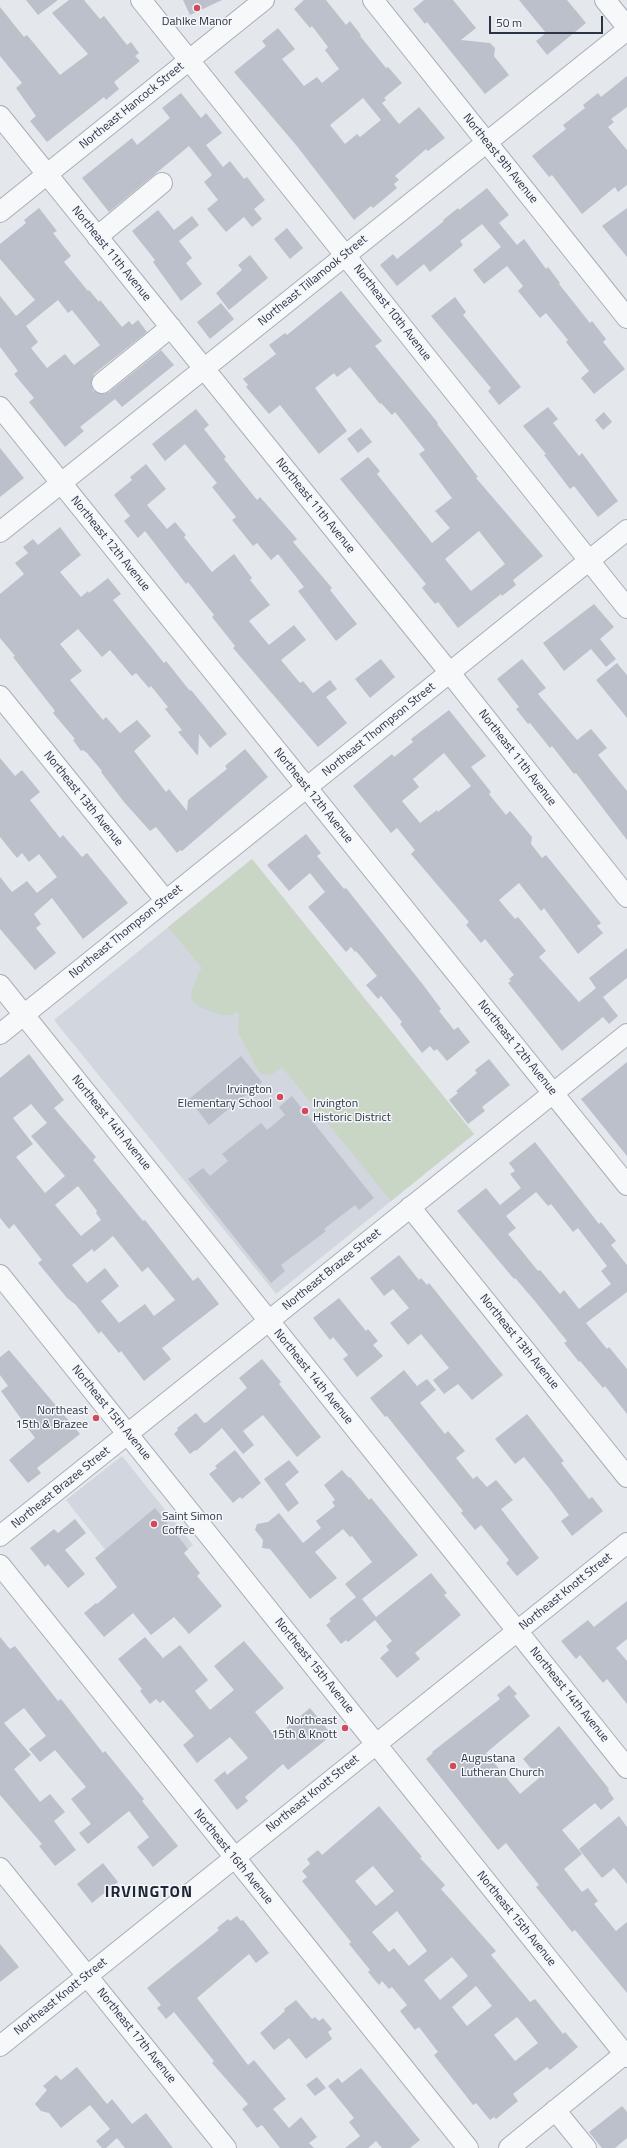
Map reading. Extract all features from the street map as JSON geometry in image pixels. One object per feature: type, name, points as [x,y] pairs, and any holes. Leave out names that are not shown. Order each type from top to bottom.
[{"type":"street","name":"Northeast 10th Avenue","points":[[141,0],[627,608]]},
{"type":"street","name":"Northeast Hancock Street","points":[[0,212],[264,0]]},
{"type":"street","name":"Northeast 9th Avenue","points":[[373,0],[627,318]]},
{"type":"street","points":[[606,0],[627,29]]},
{"type":"street","name":"Northeast Tillamook Street","points":[[0,532],[627,29]]},
{"type":"street","name":"Northeast 11th Avenue","points":[[0,116],[450,673],[627,898]]},
{"type":"street","points":[[97,236],[162,183]]},
{"type":"street","points":[[102,382],[171,327]]},
{"type":"street","name":"Northeast 12th Avenue","points":[[0,407],[306,788],[554,1092],[627,1185]]},
{"type":"street","name":"Northeast Thompson Street","points":[[0,1034],[627,530]]},
{"type":"street","name":"Northeast 13th Avenue","points":[[0,696],[166,901]]},
{"type":"street","name":"Northeast 14th Avenue","points":[[0,985],[627,1768]]},
{"type":"street","name":"Northeast Brazee Street","points":[[0,1536],[627,1034]]},
{"type":"street","name":"Northeast 13th Avenue","points":[[410,1207],[627,1477]]},
{"type":"street","name":"Northeast 15th Avenue","points":[[0,1275],[626,2054]]},
{"type":"street","name":"Northeast Knott Street","points":[[0,2046],[627,1543]]},
{"type":"street","name":"Northeast 16th Avenue","points":[[0,1565],[468,2148]]},
{"type":"street","name":"Northeast 17th Avenue","points":[[0,1868],[226,2148]]},
{"type":"street","points":[[509,2148],[626,2054]]},
{"type":"street","points":[[556,2110],[586,2148]]},
{"type":"shaded area","name":"Irvington Elementary School","points":[[252,859],[474,1134],[276,1294],[54,1020]]},
{"type":"shaded area","points":[[122,1456],[193,1545],[137,1590],[66,1500]]},
{"type":"green space","points":[[252,859],[474,1134],[391,1201],[282,1067],[272,1074],[263,1075],[259,1072],[238,1032],[239,1014],[237,1011],[232,1015],[221,1015],[200,1007],[192,1000],[191,993],[198,974],[202,968],[168,927]]},
{"type":"building","points":[[26,0],[58,0],[38,15]]},
{"type":"building","points":[[69,0],[84,0],[100,19],[104,16],[127,45],[131,42],[139,53],[135,56],[140,61],[114,82],[119,89],[106,100],[104,97],[47,142],[30,121],[36,116],[16,88],[22,83],[0,56],[0,7],[24,37],[27,35],[60,75],[88,54],[52,13]]},
{"type":"building","name":"Dahlke Manor","points":[[183,0],[222,0],[190,15]]},
{"type":"building","points":[[304,0],[326,0],[346,25],[350,21],[386,68],[388,67],[402,83],[384,98],[386,100],[382,103],[399,124],[419,107],[445,138],[428,151],[426,149],[395,176],[399,180],[394,184],[397,188],[373,208],[371,206],[354,220],[296,145],[234,72],[266,46],[262,41],[278,28],[295,49],[282,59],[304,86],[317,77],[322,83],[339,69],[325,50],[328,47],[312,26],[310,28],[294,9]],"holes":[[[363,98],[381,120],[360,137],[357,134],[345,144],[330,125]]]},
{"type":"building","points":[[424,0],[453,0],[476,28],[461,40],[490,43],[495,48],[494,56],[509,75],[485,94],[427,22],[425,24],[413,9]]},
{"type":"building","points":[[519,0],[567,0],[586,23],[547,55],[536,41],[546,33]]},
{"type":"building","points":[[627,76],[627,107],[611,119],[614,122],[608,127],[627,150],[627,185],[618,192],[615,187],[582,214],[552,175],[549,177],[532,156],[566,129],[563,125],[585,108],[583,105],[598,93],[601,97]]},
{"type":"building","points":[[181,93],[201,118],[206,113],[222,133],[206,145],[223,167],[230,161],[244,179],[247,177],[265,200],[254,209],[262,219],[252,227],[244,217],[226,232],[207,209],[218,200],[204,182],[212,175],[189,146],[109,212],[82,178],[132,138],[137,145],[170,118],[162,108]]},
{"type":"building","points":[[487,188],[509,215],[499,223],[517,245],[524,239],[546,269],[548,267],[560,283],[559,284],[590,323],[592,321],[606,339],[603,342],[625,369],[594,394],[581,378],[589,371],[566,342],[568,340],[546,313],[540,318],[518,291],[523,286],[507,266],[484,284],[473,270],[501,247],[482,224],[460,241],[463,245],[430,272],[424,264],[397,286],[380,265],[393,254],[397,259],[458,208],[459,210]]},
{"type":"building","points":[[39,208],[57,231],[53,233],[71,256],[64,262],[88,291],[89,290],[99,302],[100,300],[122,327],[129,321],[132,325],[138,320],[147,332],[94,374],[91,384],[93,391],[103,394],[109,392],[161,350],[174,365],[122,407],[115,399],[80,427],[84,431],[65,447],[29,402],[34,398],[14,374],[18,371],[0,347],[0,296],[16,316],[35,300],[0,259],[0,244],[26,223],[24,220]],"holes":[[[58,300],[68,313],[72,310],[100,345],[74,365],[65,354],[47,368],[31,348],[38,342],[26,326]]]},
{"type":"building","points":[[627,208],[627,257],[602,226]]},
{"type":"building","points":[[158,210],[174,230],[192,216],[199,225],[179,241],[192,258],[186,263],[202,284],[181,301],[153,262],[155,260],[132,231]]},
{"type":"building","points":[[287,228],[303,248],[290,259],[274,239]]},
{"type":"building","points":[[250,255],[268,278],[229,310],[216,293],[242,270],[238,265]]},
{"type":"building","points":[[341,291],[382,341],[375,346],[438,423],[437,424],[478,477],[476,478],[543,556],[513,580],[516,585],[502,596],[501,594],[458,628],[438,602],[435,604],[422,588],[426,584],[340,479],[368,457],[380,471],[377,474],[432,543],[450,528],[435,511],[452,498],[419,454],[425,450],[395,412],[392,415],[381,403],[380,404],[350,367],[337,377],[334,373],[315,388],[347,431],[319,454],[280,405],[269,414],[246,387],[248,385],[243,379],[276,354],[269,345],[285,333],[287,335]],"holes":[[[479,531],[505,564],[471,591],[445,559]]]},
{"type":"building","points":[[455,297],[466,312],[463,315],[521,387],[499,405],[488,391],[491,388],[431,316]]},
{"type":"building","points":[[221,303],[234,319],[210,339],[197,322]]},
{"type":"building","points":[[548,407],[558,419],[553,423],[579,456],[582,453],[618,501],[598,517],[574,486],[570,489],[544,455],[546,454],[523,426]]},
{"type":"building","points":[[196,409],[209,425],[204,429],[226,457],[224,459],[257,500],[260,497],[297,539],[293,542],[332,588],[330,590],[357,624],[336,641],[298,591],[304,587],[278,554],[271,560],[257,543],[253,546],[232,520],[236,517],[212,487],[217,483],[185,444],[165,461],[152,444]]},
{"type":"building","points":[[604,412],[612,422],[603,430],[595,420]]},
{"type":"building","points":[[361,428],[372,442],[358,453],[347,439]]},
{"type":"building","points":[[0,448],[24,478],[0,497]]},
{"type":"building","points":[[146,464],[166,489],[147,505],[167,529],[175,522],[186,535],[184,537],[212,572],[234,554],[252,578],[250,580],[270,605],[249,621],[269,645],[294,625],[306,640],[281,660],[300,683],[303,681],[313,693],[330,680],[337,689],[326,697],[347,723],[318,747],[233,648],[235,646],[212,617],[214,615],[188,582],[186,584],[145,531],[138,538],[124,521],[130,516],[114,495],[132,480],[130,477]]},
{"type":"building","points":[[60,527],[81,555],[60,572],[81,597],[88,591],[89,593],[108,578],[121,594],[113,600],[164,663],[166,661],[227,734],[210,748],[199,734],[198,756],[178,732],[182,730],[165,709],[168,707],[151,686],[149,688],[136,673],[132,676],[110,650],[102,657],[78,629],[60,644],[82,671],[70,680],[103,720],[106,717],[120,733],[137,720],[151,736],[134,751],[166,792],[169,789],[187,811],[188,800],[227,769],[225,766],[245,749],[268,777],[182,851],[180,850],[177,853],[156,827],[150,831],[124,802],[87,753],[83,750],[81,751],[73,740],[75,739],[53,713],[55,711],[0,638],[0,594],[24,574],[15,563],[28,553],[23,547],[33,539],[38,545]]},
{"type":"building","points":[[594,604],[614,627],[600,639],[616,659],[606,667],[591,649],[564,671],[543,643]]},
{"type":"building","points":[[381,659],[395,677],[370,698],[355,679]]},
{"type":"building","points":[[522,659],[546,688],[538,694],[577,740],[591,729],[607,748],[598,755],[627,791],[627,840],[576,773],[574,774],[552,746],[550,748],[530,723],[528,724],[516,709],[519,707],[497,679]]},
{"type":"building","points":[[617,663],[627,675],[627,718],[596,680]]},
{"type":"building","points":[[449,710],[486,756],[471,767],[491,792],[489,794],[506,815],[510,811],[532,837],[531,844],[542,858],[546,855],[601,923],[597,926],[603,933],[578,954],[544,908],[541,911],[519,883],[499,900],[515,919],[518,917],[546,951],[539,957],[579,1002],[596,988],[589,978],[627,948],[627,978],[603,997],[618,1016],[609,1024],[603,1017],[562,1051],[508,983],[511,981],[509,979],[514,975],[485,939],[481,943],[466,925],[469,922],[411,854],[415,850],[397,828],[391,833],[353,786],[392,754],[394,757],[413,742],[411,739]],"holes":[[[444,753],[471,786],[438,812],[437,810],[420,823],[402,801],[419,787],[413,779]]]},
{"type":"building","points":[[0,758],[15,776],[22,770],[40,792],[30,800],[60,838],[63,835],[82,857],[87,853],[128,903],[83,939],[52,898],[34,914],[41,924],[36,928],[56,953],[35,970],[0,929],[0,877],[12,892],[27,881],[37,893],[57,877],[39,854],[29,862],[22,853],[17,858],[0,837]]},
{"type":"building","points":[[306,834],[321,853],[317,856],[344,889],[346,888],[424,986],[441,1009],[439,1011],[454,1030],[458,1027],[470,1042],[447,1061],[437,1049],[434,1051],[430,1046],[422,1053],[400,1024],[402,1022],[381,996],[378,999],[366,985],[377,976],[351,947],[346,952],[308,907],[325,892],[310,873],[289,891],[267,865]]},
{"type":"building","points":[[29,1054],[64,1100],[54,1108],[96,1157],[93,1160],[143,1221],[145,1220],[193,1281],[198,1277],[219,1304],[162,1348],[171,1359],[144,1381],[121,1351],[119,1353],[101,1331],[99,1334],[76,1305],[67,1298],[38,1263],[42,1260],[14,1224],[9,1229],[0,1218],[0,1078]],"holes":[[[31,1104],[47,1123],[31,1136],[65,1176],[45,1193],[16,1157],[33,1144],[13,1118]],[[78,1186],[97,1211],[96,1213],[101,1220],[81,1236],[55,1205]],[[113,1236],[142,1272],[148,1267],[175,1300],[154,1316],[145,1304],[119,1323],[101,1301],[119,1286],[105,1268],[87,1283],[72,1265],[92,1249],[94,1252]]]},
{"type":"building","points":[[241,1056],[262,1082],[209,1125],[189,1099]]},
{"type":"building","points":[[489,1059],[510,1085],[482,1107],[485,1111],[468,1124],[449,1100],[458,1093],[456,1091],[477,1073],[475,1070]]},
{"type":"building","points":[[627,1062],[627,1156],[581,1099]]},
{"type":"building","points":[[292,1096],[374,1198],[359,1210],[355,1205],[324,1229],[326,1231],[281,1265],[285,1271],[271,1283],[188,1179],[203,1168],[210,1176],[228,1161],[222,1154],[261,1123],[267,1130],[285,1115],[279,1107]]},
{"type":"building","points":[[535,1142],[599,1224],[601,1222],[616,1241],[611,1245],[627,1265],[627,1292],[586,1323],[607,1349],[609,1347],[627,1369],[627,1414],[605,1386],[603,1388],[580,1361],[579,1362],[564,1343],[567,1341],[534,1300],[515,1278],[514,1279],[457,1211],[486,1188],[500,1205],[521,1188],[510,1174],[515,1171],[509,1163]],"holes":[[[536,1192],[548,1206],[551,1204],[573,1232],[578,1228],[607,1266],[601,1271],[611,1284],[579,1309],[564,1290],[560,1294],[540,1270],[538,1271],[508,1234],[516,1228],[506,1216]]]},
{"type":"building","points":[[399,1255],[419,1280],[421,1278],[427,1285],[429,1283],[503,1375],[472,1400],[458,1384],[444,1394],[433,1380],[449,1368],[421,1334],[408,1345],[390,1323],[409,1308],[393,1289],[384,1296],[370,1278]]},
{"type":"building","points":[[339,1298],[366,1331],[368,1329],[378,1341],[373,1345],[383,1356],[357,1377],[343,1359],[348,1355],[333,1337],[330,1340],[313,1318]]},
{"type":"building","points":[[9,1350],[80,1434],[37,1468],[41,1473],[28,1483],[9,1460],[35,1438],[1,1391],[8,1386],[0,1375],[0,1357]]},
{"type":"building","points":[[262,1359],[281,1382],[279,1384],[321,1437],[297,1457],[263,1415],[243,1431],[254,1445],[243,1454],[222,1428],[196,1451],[195,1450],[190,1454],[174,1434],[178,1430],[177,1428],[196,1413],[204,1423],[207,1422],[247,1388],[239,1378]]},
{"type":"building","points":[[404,1370],[417,1386],[427,1379],[436,1390],[420,1403],[445,1434],[448,1431],[465,1451],[456,1458],[473,1479],[477,1476],[487,1487],[496,1480],[513,1500],[501,1509],[539,1558],[517,1576],[506,1563],[509,1560],[481,1525],[475,1530],[461,1513],[463,1511],[387,1416],[385,1417],[370,1398]]},
{"type":"building","points":[[527,1414],[564,1461],[561,1463],[589,1499],[592,1497],[603,1511],[572,1536],[561,1521],[569,1515],[549,1488],[524,1457],[515,1464],[495,1439]]},
{"type":"building","points":[[235,1450],[261,1483],[242,1499],[240,1497],[233,1503],[209,1474],[217,1468],[215,1466]]},
{"type":"building","points":[[289,1460],[299,1472],[285,1484],[299,1503],[288,1512],[264,1479]]},
{"type":"building","points":[[342,1470],[349,1478],[350,1477],[369,1500],[371,1498],[418,1555],[362,1599],[376,1617],[431,1573],[447,1593],[444,1595],[461,1615],[415,1653],[420,1659],[397,1678],[380,1658],[389,1650],[386,1646],[392,1641],[375,1620],[348,1642],[346,1640],[341,1644],[326,1625],[331,1621],[329,1619],[356,1597],[345,1584],[372,1562],[352,1536],[350,1537],[343,1529],[315,1552],[337,1578],[310,1599],[270,1549],[262,1548],[263,1540],[255,1530],[257,1524],[268,1522],[279,1513],[303,1543],[321,1528],[316,1521],[335,1506],[332,1502],[335,1500],[324,1485]]},
{"type":"building","points":[[155,1508],[188,1549],[184,1553],[200,1573],[197,1576],[222,1606],[189,1634],[174,1617],[151,1635],[133,1613],[104,1637],[84,1613],[117,1587],[95,1558]]},
{"type":"building","points":[[75,1519],[86,1533],[65,1550],[85,1574],[68,1588],[48,1564],[45,1567],[30,1548],[54,1529],[58,1533]]},
{"type":"building","points":[[627,1601],[627,1639],[616,1648],[627,1661],[627,1704],[607,1679],[603,1683],[580,1655],[576,1659],[561,1641],[588,1620],[594,1627]]},
{"type":"building","points":[[0,1637],[10,1649],[15,1646],[58,1701],[61,1699],[103,1753],[105,1751],[144,1799],[142,1801],[178,1846],[153,1867],[137,1847],[149,1837],[129,1811],[88,1844],[79,1833],[91,1824],[71,1799],[86,1787],[55,1750],[40,1762],[29,1749],[46,1736],[24,1708],[4,1723],[31,1755],[14,1769],[40,1802],[50,1794],[65,1812],[54,1821],[76,1850],[55,1866],[39,1846],[42,1844],[0,1795]]},
{"type":"building","points":[[145,1637],[163,1658],[180,1645],[208,1680],[195,1691],[210,1710],[234,1690],[214,1666],[244,1641],[284,1688],[255,1712],[275,1737],[310,1708],[332,1735],[288,1770],[283,1764],[245,1797],[248,1801],[237,1810],[214,1780],[225,1771],[227,1775],[248,1758],[230,1737],[197,1763],[183,1745],[194,1736],[163,1700],[160,1703],[156,1699],[150,1704],[140,1691],[142,1689],[118,1659]]},
{"type":"building","points":[[509,1685],[517,1694],[514,1696],[530,1716],[486,1753],[520,1794],[539,1778],[523,1759],[559,1726],[609,1789],[608,1790],[614,1799],[601,1810],[595,1803],[562,1830],[582,1854],[564,1869],[582,1892],[588,1888],[598,1901],[594,1904],[616,1931],[627,1922],[627,1993],[575,1930],[572,1932],[536,1887],[539,1885],[506,1843],[498,1850],[426,1759],[433,1753],[432,1752],[500,1699],[497,1695]]},
{"type":"building","points":[[379,1806],[422,1857],[420,1858],[445,1885],[441,1889],[496,1951],[491,1955],[530,2002],[535,1999],[563,2034],[565,2032],[578,2047],[550,2070],[547,2067],[513,2094],[518,2101],[496,2119],[494,2117],[490,2120],[476,2103],[473,2105],[434,2055],[438,2052],[419,2027],[415,2030],[400,2011],[407,2005],[392,1987],[389,1989],[382,1981],[379,1985],[368,1972],[370,1970],[349,1944],[351,1942],[302,1881],[307,1877],[302,1871],[310,1864],[307,1859],[318,1850],[322,1855]],"holes":[[[373,1866],[394,1891],[376,1906],[355,1881]],[[397,1911],[427,1951],[409,1966],[394,1948],[389,1952],[372,1932]],[[452,1957],[468,1976],[440,2000],[424,1980]],[[476,1986],[492,2006],[467,2026],[452,2007]],[[517,2017],[538,2043],[515,2061],[494,2035]]]},
{"type":"building","points":[[619,1816],[627,1827],[627,1884],[614,1868],[602,1878],[579,1849]]},
{"type":"building","points":[[103,1863],[118,1882],[92,1903],[77,1884]]},
{"type":"building","points":[[237,1916],[241,1921],[243,1920],[269,1953],[256,1963],[249,1954],[197,1998],[248,2065],[254,2060],[286,2099],[273,2109],[289,2128],[301,2117],[317,2137],[309,2143],[314,2148],[280,2148],[262,2125],[257,2128],[242,2109],[248,2104],[212,2063],[214,2061],[174,2012],[166,2019],[157,2008],[161,2005],[147,1988],[219,1930],[217,1928],[228,1919],[230,1921]]},
{"type":"building","points":[[0,1944],[19,1967],[0,1982]]},
{"type":"building","points":[[296,2000],[312,2019],[315,2017],[319,2021],[323,2018],[332,2029],[328,2032],[332,2039],[306,2059],[289,2038],[274,2050],[260,2033],[285,2011],[284,2009]]},
{"type":"building","points":[[77,2067],[107,2104],[112,2099],[132,2124],[146,2113],[173,2148],[125,2148],[117,2138],[106,2148],[102,2148],[96,2141],[110,2129],[90,2105],[61,2128],[49,2113],[41,2111],[35,2104],[47,2090],[43,2086],[56,2075],[61,2080]]},
{"type":"building","points":[[361,2068],[420,2140],[410,2148],[382,2148],[376,2141],[368,2148],[345,2148],[360,2136],[349,2122],[354,2118],[328,2086],[338,2078],[342,2083]]},
{"type":"building","points":[[317,2077],[326,2088],[315,2096],[306,2085]]},
{"type":"building","points":[[622,2106],[627,2112],[627,2138],[615,2148],[602,2148],[589,2132]]},
{"type":"place","name":"Dahlke Manor","points":[[197,8]]},
{"type":"place","name":"Irvington Elementary School","points":[[280,1097]]},
{"type":"place","name":"Irvington Historic District","points":[[305,1111]]},
{"type":"place","name":"Northeast 15th & Brazee","points":[[96,1418]]},
{"type":"place","name":"Saint Simon Coffee","points":[[154,1524]]},
{"type":"place","name":"Northeast 15th & Knott","points":[[345,1728]]},
{"type":"place","name":"Augustana Lutheran Church","points":[[453,1766]]},
{"type":"district","name":"IRVINGTON","points":[[149,1893]]}]
